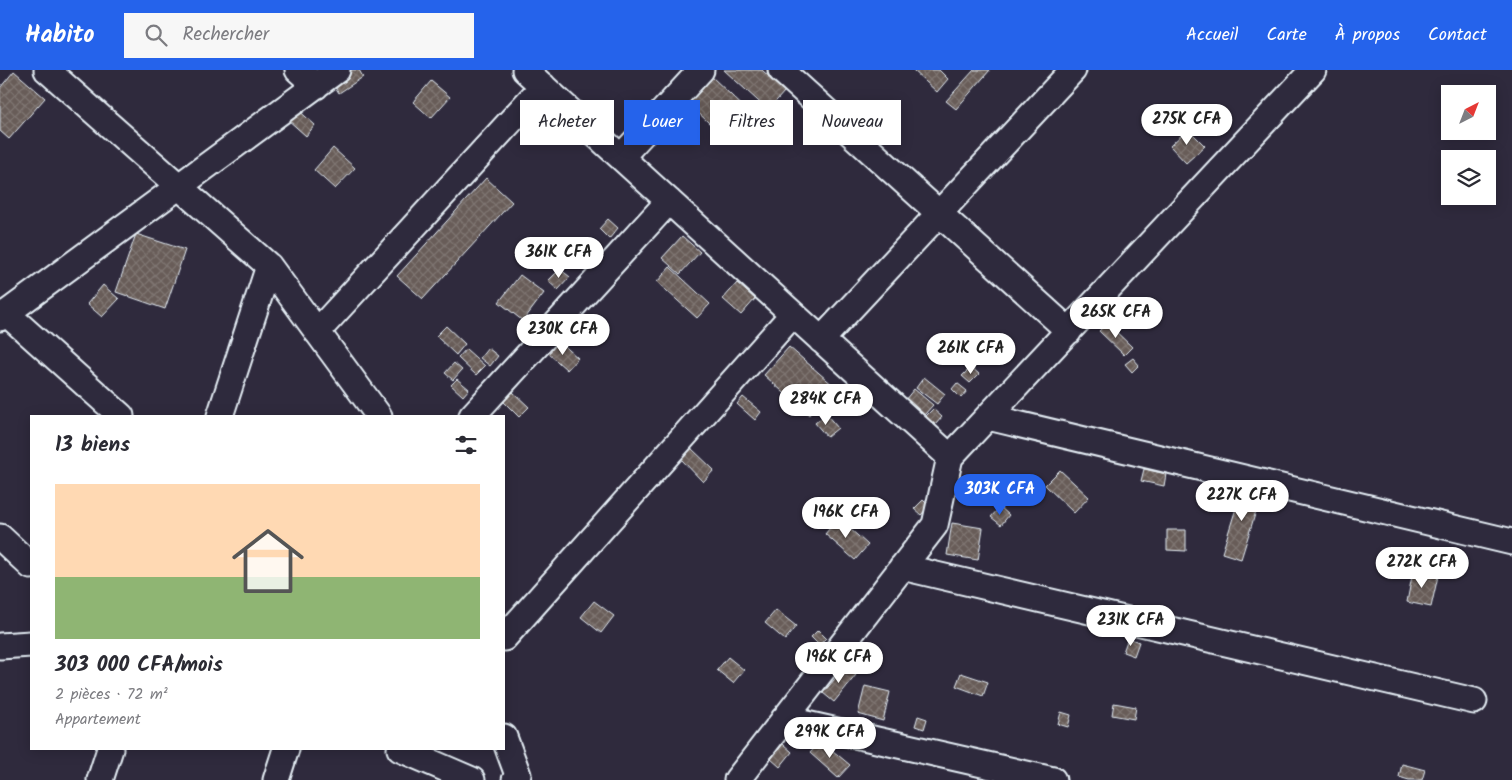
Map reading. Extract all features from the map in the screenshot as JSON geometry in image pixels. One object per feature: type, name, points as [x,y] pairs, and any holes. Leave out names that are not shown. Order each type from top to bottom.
[{"type":"street","points":[[46,70],[270,266],[379,415]]},
{"type":"street","points":[[120,415],[3,316],[178,187],[307,78],[337,70]]},
{"type":"street","points":[[621,157],[701,70]]},
{"type":"street","points":[[781,70],[1069,331]]},
{"type":"street","points":[[821,340],[1073,70]]},
{"type":"street","points":[[736,780],[935,525],[950,457],[1314,70]]},
{"type":"street","points":[[317,332],[534,78],[950,457]]},
{"type":"street","points":[[473,415],[669,201]]},
{"type":"street","points":[[220,415],[270,266]]},
{"type":"street","points":[[505,637],[793,314]]},
{"type":"street","points":[[988,416],[1512,542]]},
{"type":"street","points":[[0,537],[30,565]]},
{"type":"street","points":[[902,567],[1474,701]]},
{"type":"street","points":[[0,646],[30,644]]},
{"type":"street","points":[[784,719],[1053,780]]},
{"type":"street","points":[[505,740],[518,775],[515,780]]},
{"type":"street","points":[[100,780],[110,750]]},
{"type":"street","points":[[276,780],[286,750]]},
{"type":"street","points":[[402,750],[472,780]]},
{"type":"building","points":[[351,70],[359,70],[363,77],[339,93],[332,82]]},
{"type":"building","points":[[724,70],[762,70],[785,91],[777,100],[757,100]]},
{"type":"building","points":[[913,70],[939,70],[948,79],[937,92]]},
{"type":"building","points":[[974,70],[990,70],[956,109],[946,101]]},
{"type":"building","points":[[14,71],[45,98],[9,139],[0,131],[0,88]]},
{"type":"building","points":[[711,76],[736,100],[710,100],[710,124],[700,114],[700,100],[689,100]]},
{"type":"building","points":[[431,81],[450,97],[431,118],[413,102]]},
{"type":"building","points":[[296,108],[315,125],[306,136],[287,119]]},
{"type":"building","points":[[1188,129],[1205,146],[1186,163],[1170,146]]},
{"type":"building","points":[[333,148],[355,168],[335,189],[314,170]]},
{"type":"building","points":[[486,178],[512,202],[423,299],[397,276]]},
{"type":"building","points":[[608,219],[618,228],[609,239],[599,229]]},
{"type":"building","points":[[136,234],[185,250],[165,309],[116,292]]},
{"type":"building","points":[[682,236],[700,252],[680,274],[662,258]]},
{"type":"building","points":[[670,267],[710,304],[697,318],[657,282]]},
{"type":"building","points":[[560,269],[570,277],[558,290],[548,281]]},
{"type":"building","points":[[520,275],[544,293],[523,321],[499,302]]},
{"type":"building","points":[[737,283],[755,299],[741,315],[723,299]]},
{"type":"building","points":[[103,285],[119,299],[102,317],[87,304]]},
{"type":"building","points":[[1107,323],[1132,347],[1124,355],[1099,331]]},
{"type":"building","points":[[446,326],[465,344],[456,355],[436,336]]},
{"type":"building","points":[[559,341],[578,358],[567,370],[548,353]]},
{"type":"building","points":[[789,347],[834,386],[809,415],[764,375]]},
{"type":"building","points":[[488,348],[498,356],[490,366],[480,358]]},
{"type":"building","points":[[466,349],[485,366],[476,375],[458,358]]},
{"type":"building","points":[[1133,358],[1139,365],[1132,372],[1125,364]]},
{"type":"building","points":[[454,363],[462,370],[453,380],[445,373]]},
{"type":"building","points":[[971,367],[979,374],[970,383],[962,376]]},
{"type":"building","points":[[924,377],[945,394],[937,404],[916,388]]},
{"type":"building","points":[[457,379],[469,389],[463,396],[451,385]]},
{"type":"building","points":[[957,383],[967,391],[961,398],[952,389]]},
{"type":"building","points":[[914,389],[933,405],[924,415],[905,400]]},
{"type":"building","points":[[513,392],[529,407],[519,417],[503,401]]},
{"type":"building","points":[[743,397],[761,412],[755,420],[737,404]]},
{"type":"building","points":[[933,409],[942,417],[935,425],[926,416]]},
{"type":"building","points":[[826,414],[838,428],[827,437],[815,423]]},
{"type":"building","points":[[691,448],[714,470],[703,482],[681,459]]},
{"type":"building","points":[[1144,469],[1166,474],[1164,486],[1141,481]]},
{"type":"building","points":[[1060,470],[1089,497],[1074,513],[1045,485]]},
{"type":"building","points":[[1243,486],[1262,492],[1241,559],[1222,553]]},
{"type":"building","points":[[923,500],[929,506],[921,515],[914,509]]},
{"type":"building","points":[[1000,507],[1009,515],[1001,525],[991,517]]},
{"type":"building","points":[[838,518],[868,545],[855,560],[825,534]]},
{"type":"building","points":[[952,523],[983,528],[978,560],[947,555]]},
{"type":"building","points":[[1167,530],[1186,530],[1186,551],[1167,550]]},
{"type":"building","points":[[1413,571],[1438,576],[1431,607],[1407,602]]},
{"type":"building","points":[[594,601],[614,616],[601,633],[581,617]]},
{"type":"building","points":[[776,610],[796,626],[785,640],[765,623]]},
{"type":"building","points":[[818,630],[826,638],[819,645],[811,637]]},
{"type":"building","points":[[1128,638],[1139,642],[1134,656],[1123,652]]},
{"type":"building","points":[[728,657],[744,670],[733,683],[717,670]]},
{"type":"building","points":[[845,667],[856,675],[834,702],[823,693]]},
{"type":"building","points":[[961,673],[988,682],[983,696],[956,686]]},
{"type":"building","points":[[865,686],[890,692],[883,721],[858,714]]},
{"type":"building","points":[[1114,703],[1136,707],[1134,719],[1112,715]]},
{"type":"building","points":[[1061,712],[1071,715],[1068,727],[1058,724]]},
{"type":"building","points":[[918,716],[927,719],[924,729],[915,726]]},
{"type":"building","points":[[821,741],[850,765],[838,778],[810,753]]},
{"type":"building","points":[[783,744],[792,752],[780,767],[771,759]]},
{"type":"building","points":[[1402,764],[1425,770],[1422,780],[1409,780],[1399,777]]}]
